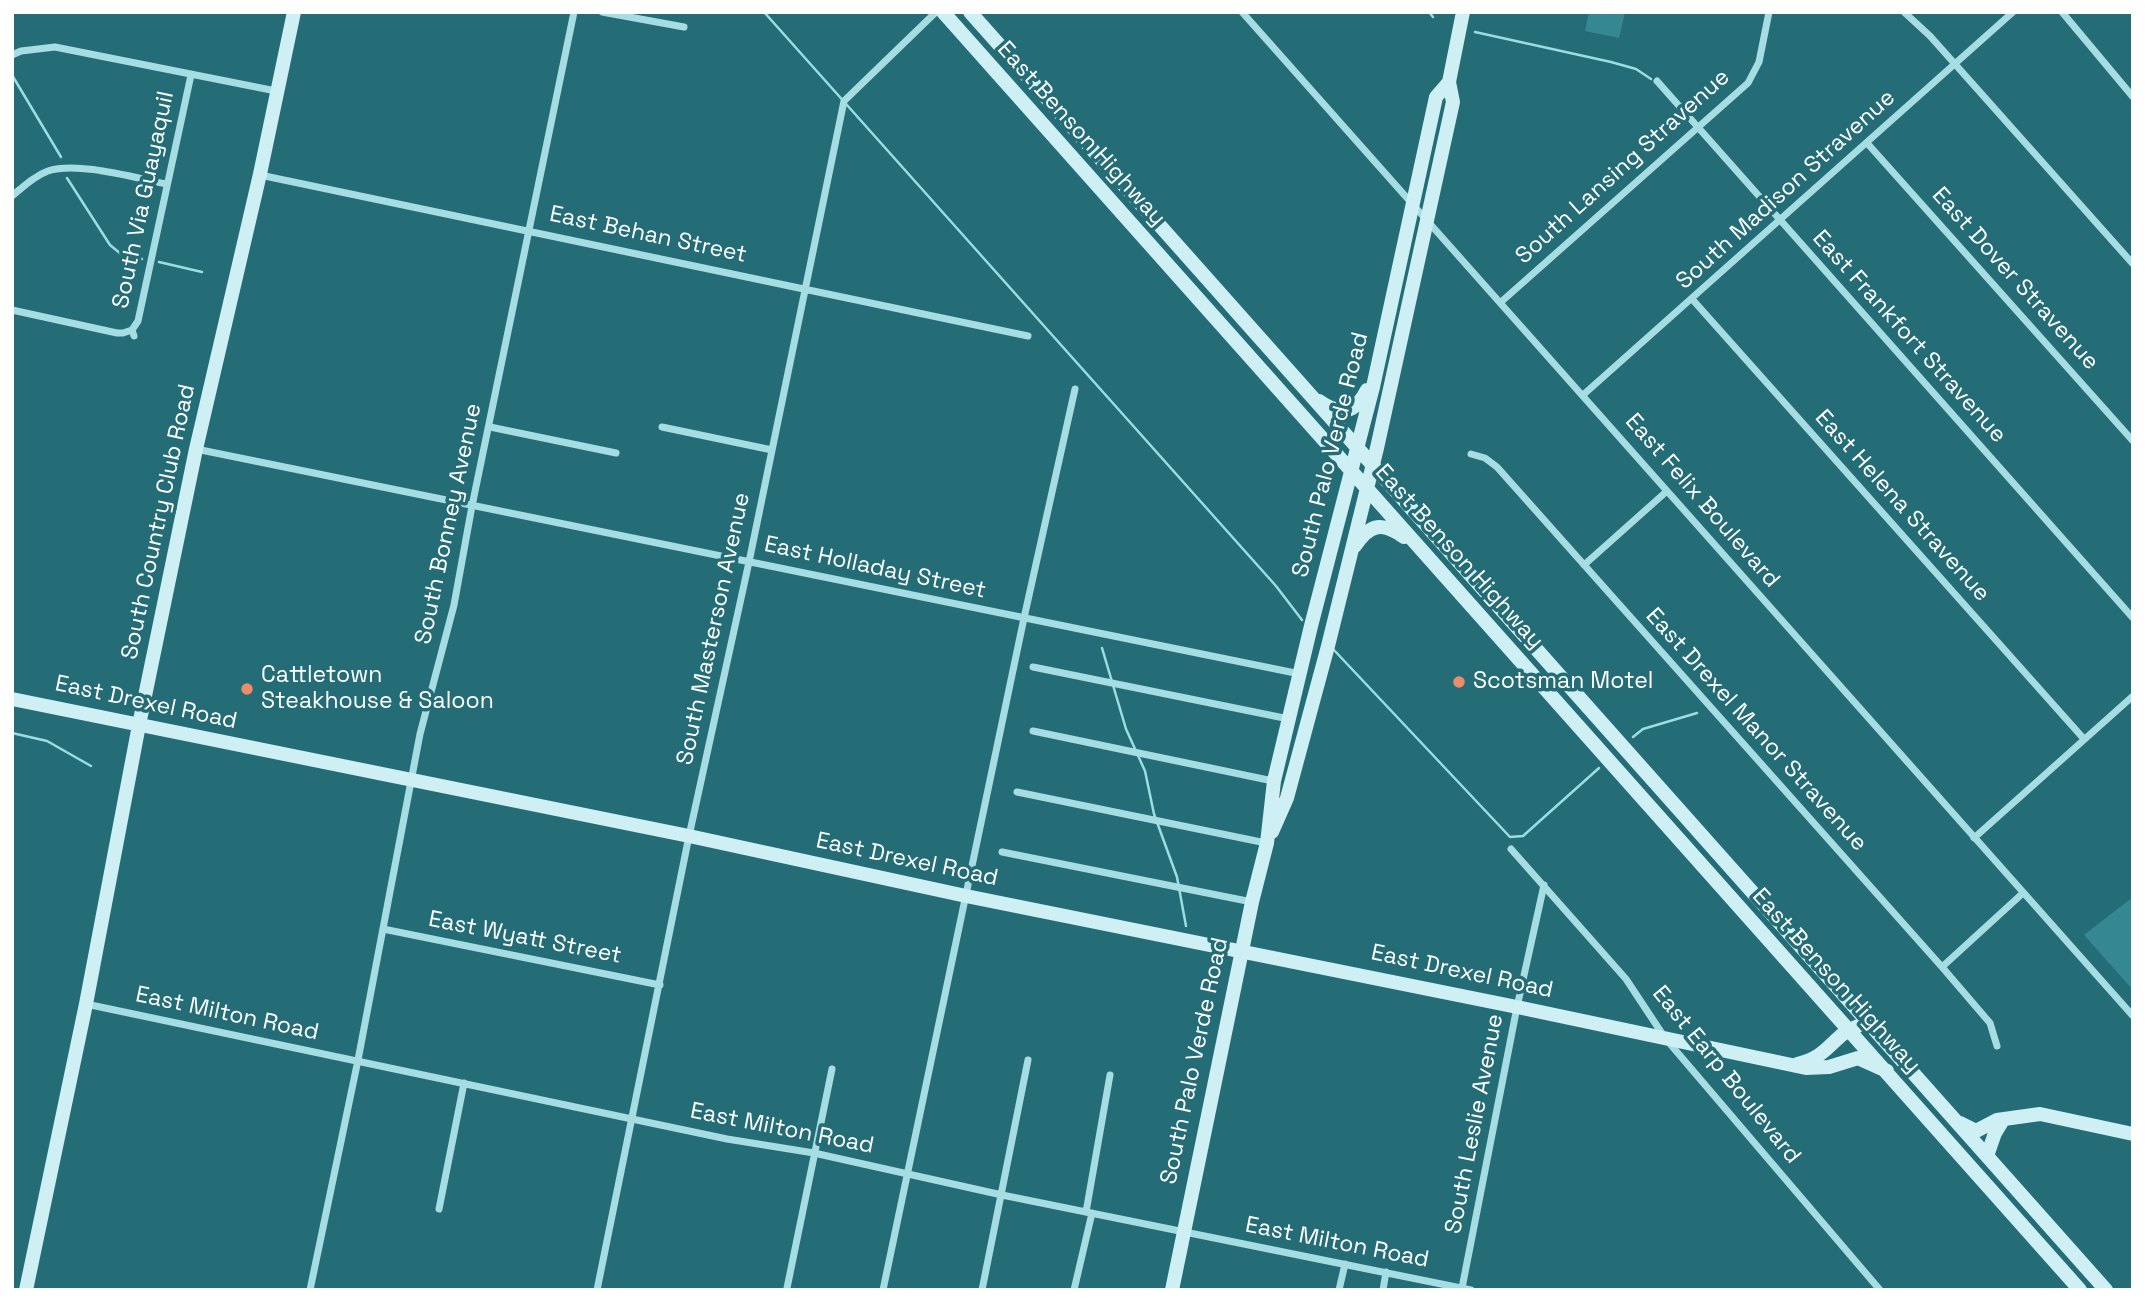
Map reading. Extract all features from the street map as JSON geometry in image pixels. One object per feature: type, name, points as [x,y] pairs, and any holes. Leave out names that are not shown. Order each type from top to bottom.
[{"type":"main road","name":"South Country Club Road","points":[[28,1289],[196,449],[260,174],[294,12]]},
{"type":"main road","name":"East Benson Highway","points":[[943,12],[2080,1290]]},
{"type":"main road","name":"East Benson Highway","points":[[970,12],[2106,1290]]},
{"type":"main road","name":"South Palo Verde Road","points":[[1267,843],[1287,798],[1328,646],[1372,465],[1453,102],[1449,82],[1463,12]]},
{"type":"main road","name":"South Palo Verde Road","points":[[1172,1290],[1252,902],[1267,843],[1274,781],[1376,374],[1436,97],[1449,82]]},
{"type":"main road","points":[[1116,208],[1129,193]]},
{"type":"main road","points":[[1308,394],[1327,406],[1348,410],[1360,405],[1376,374]]},
{"type":"main road","points":[[1350,553],[1361,536],[1372,528],[1382,526],[1392,528],[1425,553]]},
{"type":"main road","name":"East Drexel Road","points":[[12,699],[689,836],[966,896],[1242,950],[1792,1065],[1819,1068],[1858,1058],[1887,1071]]},
{"type":"main road","points":[[1792,1065],[1818,1057],[1849,1029],[1868,1023]]},
{"type":"main road","points":[[1956,1121],[1976,1131],[1997,1120],[2017,1115],[2040,1114],[2133,1133]]},
{"type":"main road","points":[[1987,1156],[2003,1120]]},
{"type":"street","name":"South Bonney Avenue","points":[[310,1290],[358,1060],[420,734],[454,604],[574,12]]},
{"type":"street","points":[[602,12],[684,27]]},
{"type":"street","name":"South Masterson Avenue","points":[[597,1290],[689,836],[845,101],[936,12]]},
{"type":"street","name":"East Felix Boulevard","points":[[1242,12],[2133,1016]]},
{"type":"street","name":"South Lansing Stravenue","points":[[1501,302],[1748,83],[1759,62],[1769,12]]},
{"type":"street","points":[[1904,12],[1930,36],[2133,264]]},
{"type":"street","name":"South Madison Stravenue","points":[[1583,395],[2013,12]]},
{"type":"street","points":[[2062,12],[2133,97]]},
{"type":"street","points":[[12,55],[21,51],[55,47],[276,91]]},
{"type":"street","name":"South Via Guayaquil","points":[[12,310],[117,333],[133,333],[138,321],[191,75]]},
{"type":"street","name":"East Frankfort Stravenue","points":[[1657,81],[2133,618]]},
{"type":"street","name":"East Dover Stravenue","points":[[1867,143],[2133,441]]},
{"type":"street","points":[[12,196],[35,177],[62,168],[79,167],[167,184]]},
{"type":"street","name":"East Behan Street","points":[[260,174],[1028,336]]},
{"type":"street","name":"East Helena Stravenue","points":[[1692,299],[2084,739]]},
{"type":"street","points":[[883,1290],[1024,618],[1075,389]]},
{"type":"street","points":[[490,427],[616,453]]},
{"type":"street","points":[[662,427],[772,450]]},
{"type":"street","name":"East Holladay Street","points":[[196,449],[1300,674]]},
{"type":"street","name":"East Drexel Manor Stravenue","points":[[1471,454],[1485,458],[1497,467],[1942,967],[1990,1023],[1997,1046]]},
{"type":"street","points":[[1584,565],[1667,491]]},
{"type":"street","points":[[1033,667],[1289,719]]},
{"type":"street","points":[[1974,838],[2133,696]]},
{"type":"street","points":[[1033,731],[1274,781]]},
{"type":"street","points":[[1017,792],[1267,843]]},
{"type":"street","name":"East Earp Boulevard","points":[[1511,849],[1626,979],[1665,1038],[1880,1290]]},
{"type":"street","points":[[1003,852],[1252,902]]},
{"type":"street","name":"South Leslie Avenue","points":[[1467,1289],[1517,1007],[1544,885]]},
{"type":"street","points":[[1942,967],[2023,893]]},
{"type":"street","name":"East Wyatt Street","points":[[383,929],[660,985]]},
{"type":"street","name":"East Milton Road","points":[[86,1004],[727,1139],[814,1153],[1002,1195],[1386,1272],[1443,1287],[1467,1289]]},
{"type":"street","points":[[982,1290],[1028,1060]]},
{"type":"street","points":[[787,1289],[832,1069]]},
{"type":"street","points":[[1074,1290],[1110,1075]]},
{"type":"street","points":[[439,1209],[464,1083]]},
{"type":"street","points":[[1339,1290],[1345,1264]]},
{"type":"street","points":[[1382,1290],[1386,1272]]},
{"type":"shaded area","points":[[1589,12],[1625,12],[1619,38],[1585,31]]},
{"type":"shaded area","points":[[2133,897],[2133,990],[2084,935]]},
{"type":"waterway","points":[[764,12],[1276,586],[1302,620]]},
{"type":"waterway","points":[[1429,12],[1433,17]]},
{"type":"waterway","points":[[1475,32],[1611,62],[1636,69],[1651,79]]},
{"type":"waterway","points":[[12,75],[61,157]]},
{"type":"waterway","points":[[67,178],[110,245],[121,254],[142,259]]},
{"type":"waterway","points":[[159,262],[202,272]]},
{"type":"waterway","points":[[1102,648],[1126,729],[1145,771],[1154,814],[1177,877],[1186,926]]},
{"type":"waterway","points":[[1333,649],[1510,837],[1523,836],[1599,768]]},
{"type":"waterway","points":[[1633,737],[1643,729],[1697,713]]},
{"type":"waterway","points":[[12,733],[47,741],[91,766]]},
{"type":"place","name":"Scotsman Motel","points":[[1459,682]]},
{"type":"place","name":"Cattletown Steakhouse & Saloon","points":[[247,689]]}]
